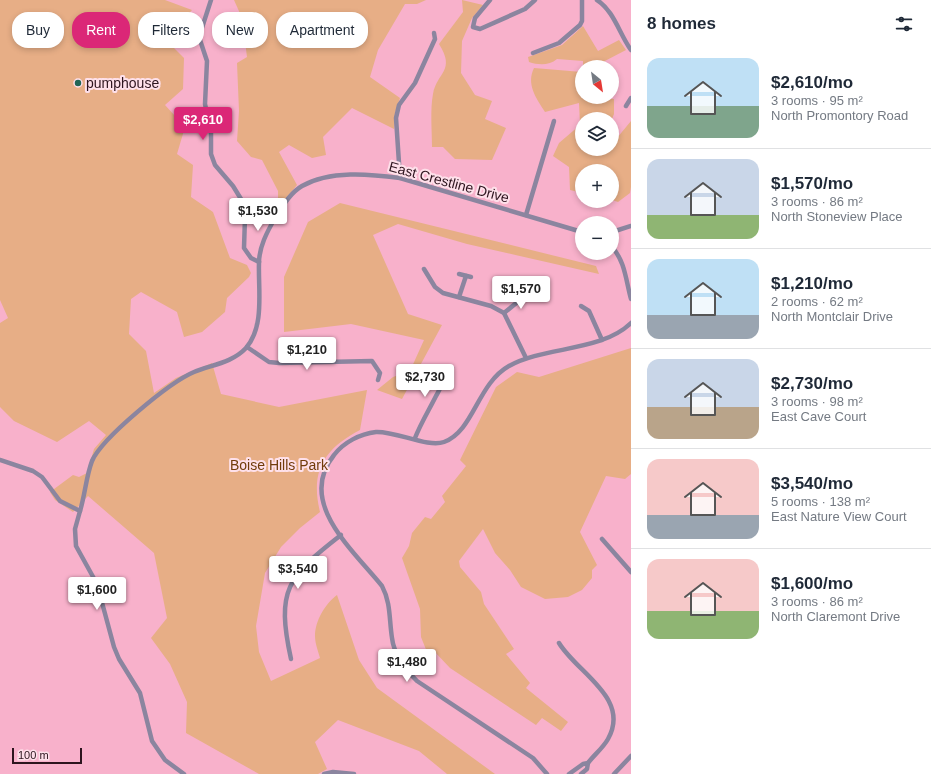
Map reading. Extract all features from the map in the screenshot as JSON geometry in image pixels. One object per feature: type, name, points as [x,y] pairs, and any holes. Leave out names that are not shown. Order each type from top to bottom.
[{"type":"street","points":[[211,0],[199,37],[208,61],[205,104],[211,134],[211,154],[215,165],[233,186],[241,199],[245,217],[244,248],[250,258],[259,262]]},
{"type":"street","points":[[490,0],[475,18],[473,27],[475,29],[480,29],[525,9],[535,0]]},
{"type":"street","points":[[533,53],[559,43],[580,26],[582,21],[582,0]]},
{"type":"street","points":[[597,0],[610,10],[621,35],[631,50]]},
{"type":"street","points":[[400,178],[396,118],[399,105],[415,83],[435,40],[434,33]]},
{"type":"street","points":[[626,106],[631,98]]},
{"type":"street","points":[[526,215],[554,121]]},
{"type":"street","name":"East Crestline Drive","points":[[184,774],[165,760],[156,747],[152,738],[140,693],[119,659],[114,647],[97,584],[76,546],[75,529],[92,461],[97,452],[112,436],[173,384],[194,372],[234,358],[247,347],[256,328],[259,315],[259,262],[264,240],[272,224],[291,195],[302,186],[316,180],[332,176],[378,175],[400,178],[575,230]]},
{"type":"street","points":[[619,230],[631,226]]},
{"type":"street","points":[[619,256],[631,299]]},
{"type":"street","points":[[424,269],[435,287],[443,293],[491,306],[504,313],[526,358]]},
{"type":"street","points":[[459,274],[471,277]]},
{"type":"street","points":[[459,297],[466,276]]},
{"type":"street","points":[[504,313],[525,294]]},
{"type":"street","points":[[581,306],[589,311],[602,340]]},
{"type":"street","points":[[547,774],[533,758],[417,681],[409,673],[395,651],[392,638],[388,596],[382,586],[328,517],[322,503],[322,483],[324,470],[329,460],[345,443],[366,434],[388,433],[415,438],[434,444],[443,442],[457,435],[490,382],[509,366],[526,358],[602,340],[618,333],[631,323]]},
{"type":"street","points":[[247,347],[269,362],[372,361],[380,373],[378,380]]},
{"type":"street","points":[[415,438],[422,419],[437,395],[444,377],[452,368]]},
{"type":"street","points":[[0,460],[34,471],[42,477],[60,501],[80,511]]},
{"type":"street","points":[[291,659],[284,618],[284,606],[287,595],[300,570],[341,535]]},
{"type":"street","points":[[602,539],[631,572]]},
{"type":"street","points":[[559,643],[566,655],[603,689],[610,698],[615,712],[614,726],[610,736],[588,763],[587,769],[581,774]]},
{"type":"street","points":[[614,774],[629,762],[631,756]]},
{"type":"street","points":[[569,774],[583,764],[588,763]]},
{"type":"street","points":[[324,774],[333,772],[354,774]]},
{"type":"green space","name":"Boise Hills Park","points":[[0,0],[165,0],[192,10],[190,12],[138,12],[138,48],[174,48],[184,58],[183,89],[165,105],[185,127],[177,154],[193,165],[191,197],[213,212],[230,258],[247,265],[251,273],[249,277],[227,298],[225,312],[202,332],[184,337],[177,312],[141,292],[131,299],[129,334],[146,351],[154,393],[176,378],[212,363],[221,394],[279,407],[367,390],[360,430],[337,445],[329,453],[319,473],[317,497],[320,512],[300,528],[281,547],[265,573],[256,626],[259,652],[271,681],[320,658],[315,639],[315,630],[328,603],[337,595],[359,660],[377,688],[495,774],[447,774],[419,751],[338,720],[315,742],[327,769],[318,774],[259,774],[186,733],[187,702],[170,664],[151,638],[167,618],[154,553],[88,496],[73,512],[55,500],[50,492],[73,475],[79,477],[87,473],[94,449],[106,435],[89,421],[57,442],[14,421],[0,407],[0,323],[8,318],[0,300]]},
{"type":"green space","points":[[234,0],[426,0],[417,4],[405,4],[378,50],[370,77],[400,98],[395,113],[394,129],[352,108],[323,137],[326,155],[312,158],[289,145],[279,152],[297,185],[278,208],[278,191],[262,160],[251,157],[237,141],[239,111],[237,63],[247,57],[246,48],[268,48],[268,12],[239,12]]},
{"type":"green space","points":[[462,0],[483,5],[472,18],[462,41],[461,73],[475,95],[492,101],[485,119],[506,128],[492,160],[455,159],[443,147],[432,147],[431,113],[433,94],[446,66],[444,53],[439,44],[463,12]]},
{"type":"green space","points":[[583,26],[598,51],[619,40],[626,50],[607,60],[557,59],[551,63],[543,64],[529,62],[528,57],[562,45]]},
{"type":"green space","points":[[534,68],[575,71],[575,104],[545,112],[533,91],[531,80]]},
{"type":"green space","points":[[579,104],[614,104],[614,112],[579,112]]},
{"type":"green space","points":[[631,121],[630,193],[619,201],[619,164],[575,164],[575,191],[570,190],[569,167],[553,156],[559,143],[575,129],[575,156],[619,156],[619,136]]},
{"type":"green space","points":[[340,203],[596,266],[599,274],[467,244],[398,224],[373,235],[408,314],[442,325],[402,399],[377,390],[393,377],[410,371],[424,340],[351,324],[284,332],[284,277],[308,222]]},
{"type":"green space","points":[[631,348],[631,474],[625,479],[606,476],[580,532],[597,565],[592,570],[592,578],[582,590],[568,597],[545,599],[521,587],[510,570],[495,553],[483,529],[459,561],[460,567],[481,592],[484,604],[514,649],[506,654],[530,683],[526,688],[568,722],[561,731],[542,718],[536,725],[450,668],[433,650],[427,652],[421,637],[420,609],[402,558],[409,546],[412,533],[425,517],[431,519],[445,502],[442,496],[466,466],[460,460],[496,387],[517,372],[539,377]]},
{"type":"place","name":"pumphouse","points":[[78,83]]}]
